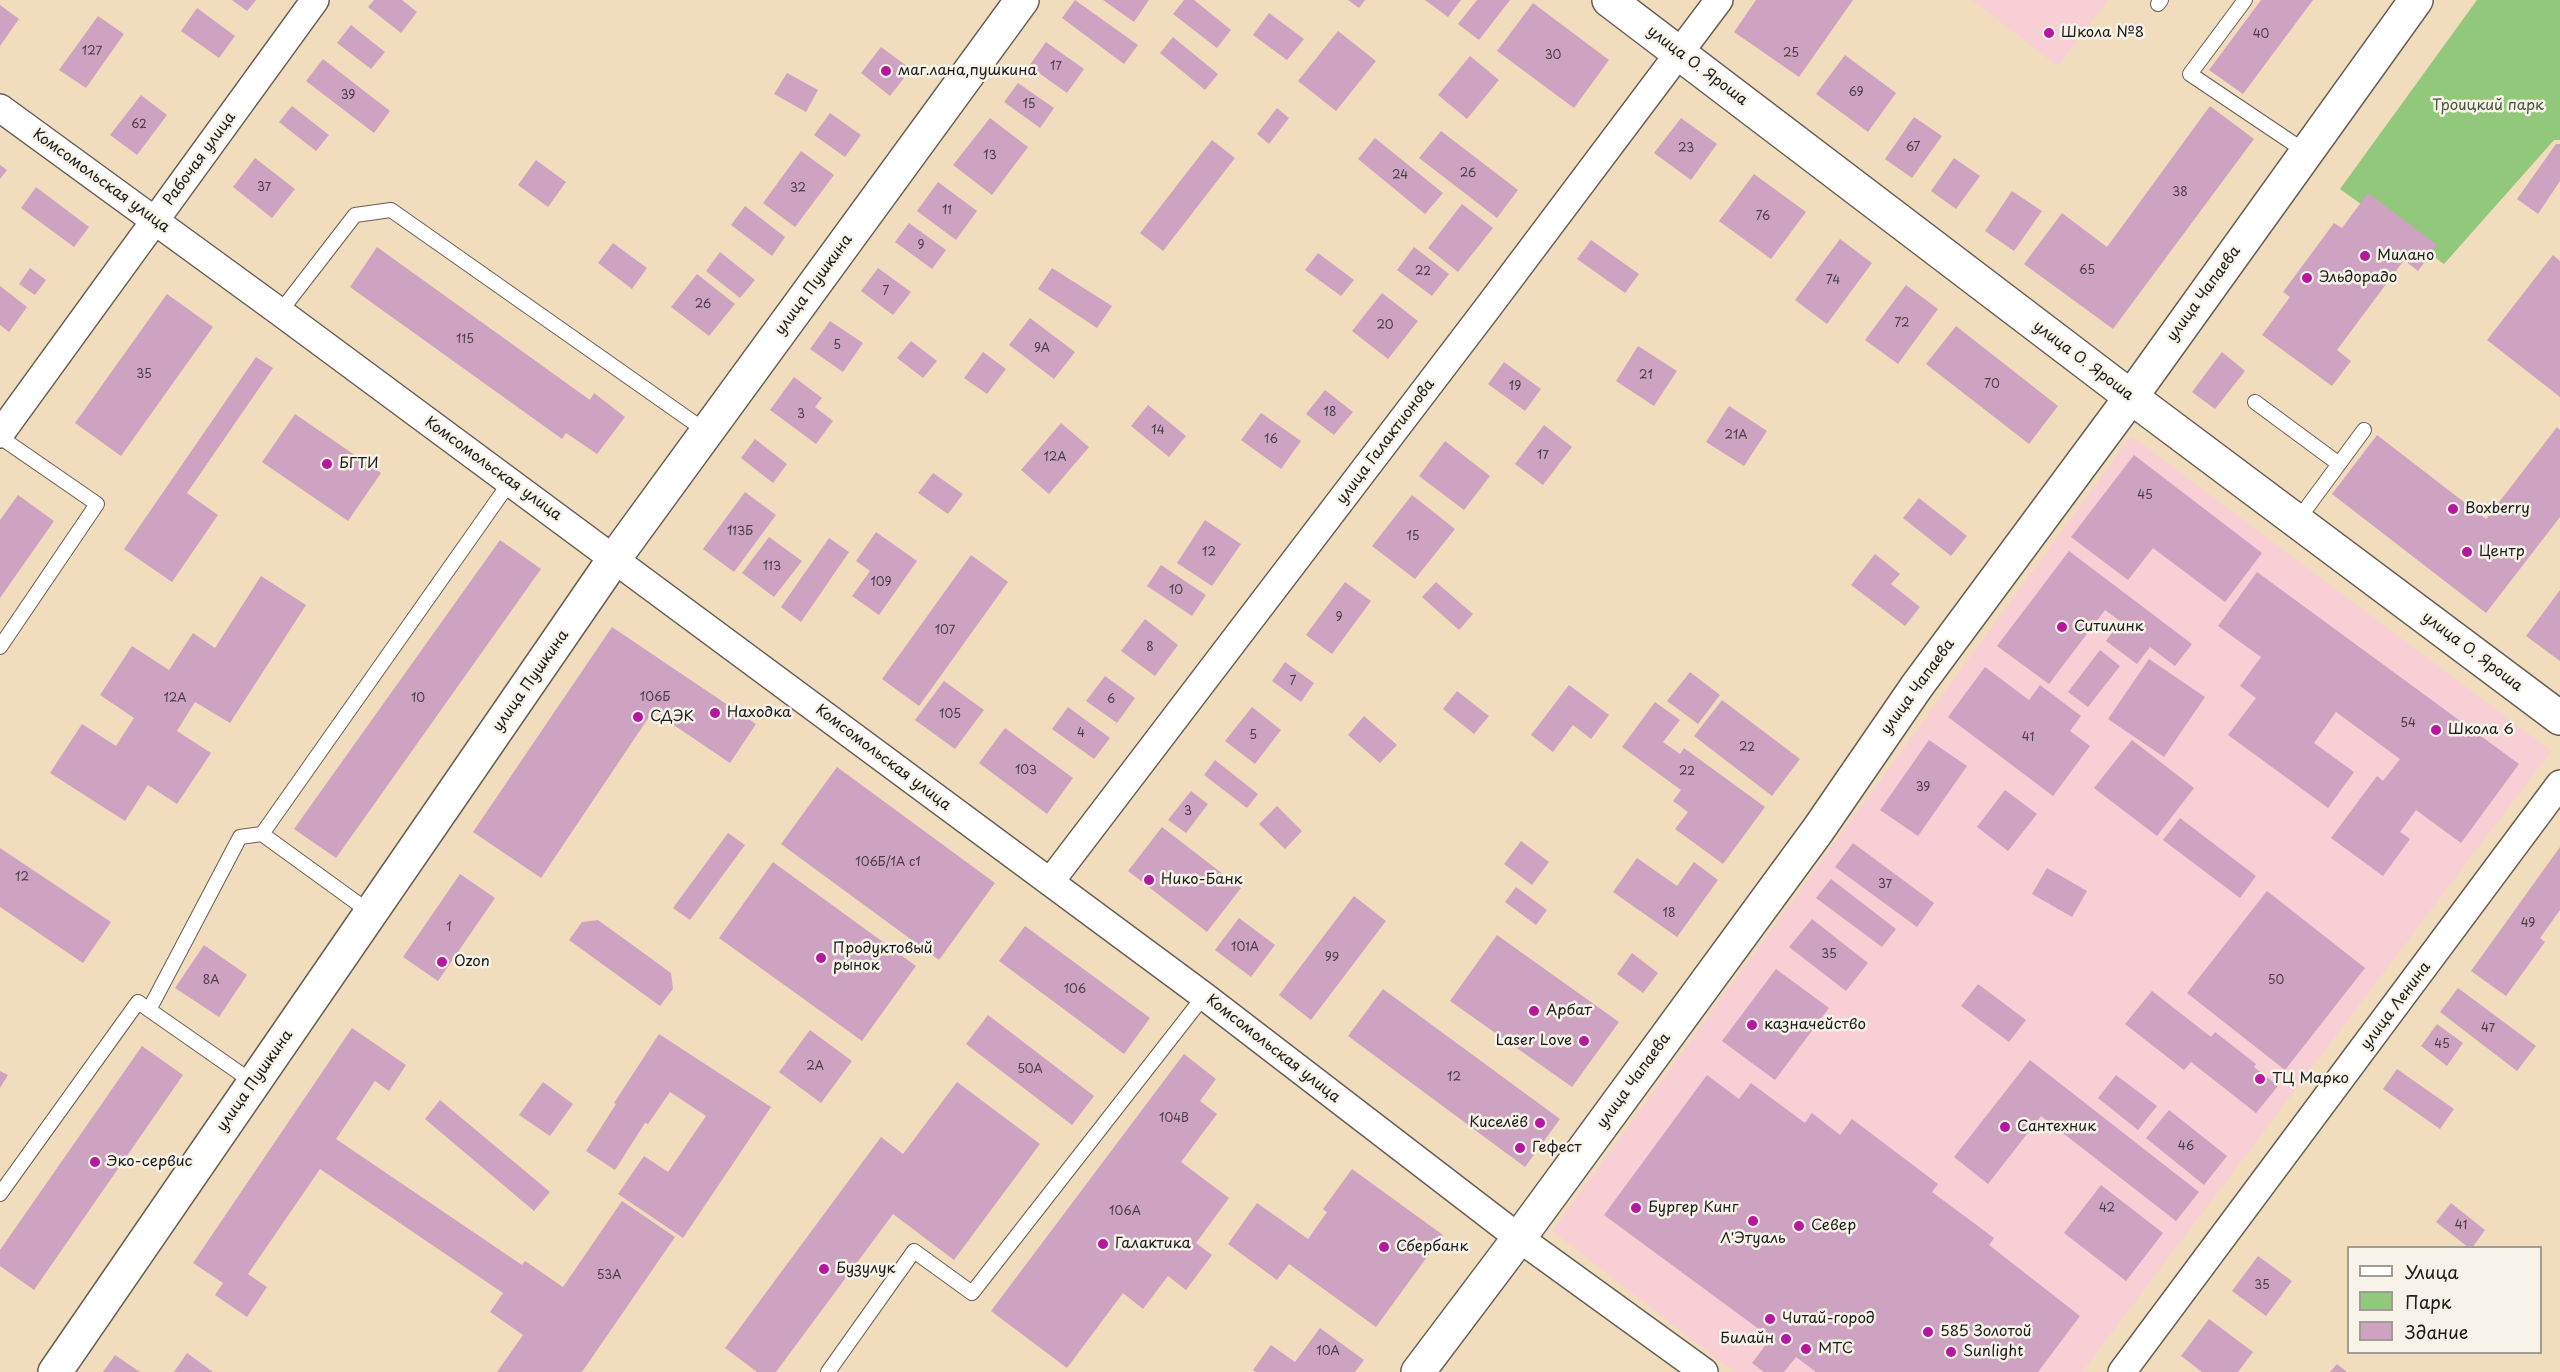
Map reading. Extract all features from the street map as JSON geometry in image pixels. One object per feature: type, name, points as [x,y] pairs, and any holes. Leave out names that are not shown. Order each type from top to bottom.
[{"type":"main road","name":"улица Пушкина","points":[[55,1372],[614,559],[1022,0]]},
{"type":"main road","name":"улица О. Яроша","points":[[1609,0],[2130,397],[2560,718]]},
{"type":"main road","name":"улица Чапаева","points":[[1418,1372],[1818,830],[1917,686],[2130,397],[2416,0]]},
{"type":"street","name":"Рабочая улица","points":[[0,436],[315,0]]},
{"type":"street","name":"улица Галактионова","points":[[1050,882],[1719,0]]},
{"type":"street","name":"Комсомольская улица","points":[[0,108],[280,312],[1204,996],[1519,1238],[1704,1372]]},
{"type":"street","name":"улица Ленина","points":[[2122,1372],[2560,783]]},
{"type":"lane","points":[[2245,0],[2190,74],[2306,152]]},
{"type":"lane","points":[[280,312],[355,215],[391,210],[707,432]]},
{"type":"lane","points":[[2255,402],[2339,464]]},
{"type":"lane","points":[[2297,521],[2364,430]]},
{"type":"lane","points":[[0,436],[97,504],[0,647]]},
{"type":"lane","points":[[262,834],[510,482]]},
{"type":"lane","points":[[149,1010],[240,837],[262,834],[371,913]]},
{"type":"lane","points":[[828,1372],[914,1251],[972,1293],[1204,996]]},
{"type":"lane","points":[[0,1194],[138,1002],[254,1083]]},
{"type":"shaded area","name":"Школа №8","points":[[1972,0],[2108,0],[2058,66]]},
{"type":"shaded area","points":[[2131,436],[2551,751],[2082,1372],[1734,1372],[1552,1231]]},
{"type":"green space","name":"Троицкий парк","points":[[2477,0],[2560,0],[2560,140],[2554,140],[2444,264],[2340,189]]},
{"type":"building","points":[[232,0],[256,0],[247,11]]},
{"type":"building","points":[[374,0],[402,0],[417,12],[401,33],[368,7]]},
{"type":"building","points":[[1075,0],[1138,45],[1124,64],[1062,18]]},
{"type":"building","points":[[1103,0],[1149,0],[1134,22]]},
{"type":"building","points":[[1184,0],[1194,0],[1231,30],[1217,48],[1173,14]]},
{"type":"building","points":[[1348,0],[1365,0],[1359,8]]},
{"type":"building","points":[[1425,0],[1461,0],[1448,17]]},
{"type":"building","points":[[1477,0],[1510,0],[1479,40],[1458,24]]},
{"type":"building","points":[[1756,0],[1853,0],[1799,77],[1734,32]]},
{"type":"building","points":[[2261,0],[2313,0],[2243,94],[2209,70]]},
{"type":"building","points":[[1533,3],[1609,60],[1574,108],[1497,51]]},
{"type":"building","points":[[0,5],[19,19],[0,46]]},
{"type":"building","points":[[197,8],[235,36],[219,58],[181,31]]},
{"type":"building","points":[[1269,13],[1304,39],[1287,60],[1253,35]]},
{"type":"building","points":[[98,16],[124,34],[86,88],[59,70]]},
{"type":"building","points":[[351,25],[385,52],[371,69],[337,43]]},
{"type":"building","points":[[1338,31],[1376,61],[1336,111],[1298,81]]},
{"type":"building","points":[[1173,37],[1218,74],[1205,90],[1160,53]]},
{"type":"building","points":[[1046,42],[1084,69],[1067,93],[1029,66]]},
{"type":"building","name":"маг.лана,пушкина","points":[[881,47],[911,69],[890,96],[861,73]]},
{"type":"building","points":[[1845,55],[1896,93],[1868,132],[1816,94]]},
{"type":"building","points":[[1470,56],[1499,80],[1467,119],[1438,95]]},
{"type":"building","points":[[323,59],[390,111],[374,133],[306,81]]},
{"type":"building","points":[[787,73],[818,90],[806,112],[774,94]]},
{"type":"building","points":[[1018,83],[1054,108],[1040,128],[1004,102]]},
{"type":"building","points":[[141,95],[167,115],[137,155],[110,135]]},
{"type":"building","points":[[292,106],[329,135],[316,151],[279,122]]},
{"type":"building","points":[[2210,106],[2254,139],[2113,329],[2024,264],[2062,213],[2107,247]]},
{"type":"building","points":[[1277,108],[1289,118],[1269,144],[1257,134]]},
{"type":"building","points":[[830,113],[861,135],[845,157],[814,135]]},
{"type":"building","points":[[1914,117],[1942,136],[1912,178],[1885,159]]},
{"type":"building","points":[[990,118],[1028,147],[992,195],[953,165]]},
{"type":"building","points":[[1681,118],[1717,144],[1691,180],[1654,153]]},
{"type":"building","points":[[1441,131],[1518,190],[1497,218],[1419,158]]},
{"type":"building","points":[[1375,138],[1443,193],[1425,214],[1358,159]]},
{"type":"building","points":[[1212,140],[1235,158],[1163,251],[1140,233]]},
{"type":"building","points":[[2556,144],[2560,144],[2560,181],[2538,214],[2517,199]]},
{"type":"building","points":[[801,151],[834,175],[795,227],[763,203]]},
{"type":"building","points":[[255,158],[295,189],[272,218],[233,187]]},
{"type":"building","points":[[1954,158],[1980,176],[1956,209],[1931,191]]},
{"type":"building","points":[[536,160],[566,182],[548,207],[518,185]]},
{"type":"building","points":[[0,165],[7,170],[0,179]]},
{"type":"building","points":[[1754,174],[1806,212],[1771,259],[1719,221]]},
{"type":"building","points":[[938,182],[977,211],[956,240],[917,211]]},
{"type":"building","points":[[36,187],[89,227],[74,247],[21,208]]},
{"type":"building","points":[[2012,191],[2042,211],[2014,251],[1985,231]]},
{"type":"building","points":[[2368,193],[2437,245],[2418,271],[2404,260],[2337,350],[2351,361],[2332,386],[2262,335],[2290,297],[2283,292],[2334,223],[2342,228]]},
{"type":"building","points":[[1462,204],[1493,228],[1458,272],[1428,248]]},
{"type":"building","points":[[745,206],[785,237],[772,256],[731,225]]},
{"type":"building","points":[[909,223],[946,250],[932,269],[895,242]]},
{"type":"building","points":[[1840,239],[1872,263],[1827,324],[1795,300]]},
{"type":"building","points":[[1591,240],[1639,274],[1625,293],[1577,259]]},
{"type":"building","points":[[613,243],[647,268],[632,289],[598,263]]},
{"type":"building","points":[[377,247],[590,400],[594,393],[625,417],[597,454],[566,433],[562,439],[350,287]]},
{"type":"building","points":[[1414,247],[1449,274],[1432,296],[1397,270]]},
{"type":"building","points":[[720,252],[755,280],[740,298],[706,271]]},
{"type":"building","points":[[1318,253],[1354,280],[1341,296],[1305,270]]},
{"type":"building","points":[[2553,255],[2560,261],[2560,397],[2487,340]]},
{"type":"building","points":[[30,268],[46,280],[35,295],[19,284]]},
{"type":"building","points":[[878,268],[911,292],[893,315],[861,291]]},
{"type":"building","points":[[1052,268],[1112,306],[1097,328],[1038,289]]},
{"type":"building","points":[[697,274],[735,304],[709,336],[671,307]]},
{"type":"building","points":[[1906,285],[1938,309],[1898,364],[1865,340]]},
{"type":"building","points":[[0,286],[27,307],[9,332],[0,325]]},
{"type":"building","points":[[1382,293],[1418,321],[1388,359],[1352,331]]},
{"type":"building","points":[[167,294],[213,327],[121,456],[75,423]]},
{"type":"building","points":[[1030,318],[1075,352],[1054,379],[1009,345]]},
{"type":"building","points":[[830,321],[863,343],[843,372],[810,349]]},
{"type":"building","points":[[1956,326],[2058,406],[2029,444],[1926,364]]},
{"type":"building","points":[[911,341],[937,361],[923,378],[897,358]]},
{"type":"building","points":[[1638,346],[1677,371],[1654,406],[1616,381]]},
{"type":"building","points":[[983,352],[1006,369],[987,394],[964,378]]},
{"type":"building","points":[[2222,352],[2245,371],[2215,409],[2192,392]]},
{"type":"building","points":[[256,357],[273,368],[187,493],[218,515],[172,582],[124,549]]},
{"type":"building","points":[[1504,362],[1541,389],[1525,411],[1488,384]]},
{"type":"building","points":[[794,377],[822,398],[815,407],[833,421],[816,444],[770,410]]},
{"type":"building","points":[[1325,390],[1353,412],[1334,435],[1306,414]]},
{"type":"building","points":[[1148,405],[1186,436],[1169,457],[1131,426]]},
{"type":"building","points":[[1729,406],[1767,431],[1744,466],[1706,442]]},
{"type":"building","points":[[1261,413],[1301,441],[1281,469],[1241,440]]},
{"type":"building","points":[[295,414],[381,473],[348,521],[262,462]]},
{"type":"building","points":[[1061,423],[1089,447],[1049,494],[1021,470]]},
{"type":"building","points":[[1544,425],[1572,447],[1543,485],[1515,464]]},
{"type":"building","points":[[2557,427],[2560,430],[2560,517],[2486,613],[2332,494],[2377,435],[2486,519]]},
{"type":"building","points":[[755,439],[787,464],[773,483],[741,458]]},
{"type":"building","points":[[1445,441],[1490,476],[1464,510],[1419,476]]},
{"type":"building","points":[[2134,455],[2262,553],[2225,602],[2153,548],[2128,580],[2071,537]]},
{"type":"building","points":[[933,473],[963,494],[948,514],[918,493]]},
{"type":"building","points":[[745,492],[776,515],[734,572],[703,549]]},
{"type":"building","points":[[18,495],[54,521],[0,598],[0,520]]},
{"type":"building","points":[[1412,495],[1455,529],[1415,579],[1372,546]]},
{"type":"building","points":[[1919,498],[1967,536],[1951,556],[1903,518]]},
{"type":"building","points":[[1205,520],[1241,544],[1212,586],[1177,563]]},
{"type":"building","points":[[876,532],[917,561],[879,615],[852,596],[870,571],[856,561]]},
{"type":"building","points":[[769,537],[802,561],[774,597],[742,573]]},
{"type":"building","points":[[829,538],[849,552],[801,622],[781,607]]},
{"type":"building","points":[[500,540],[541,569],[336,858],[294,829]]},
{"type":"building","points":[[2069,551],[2192,644],[2175,666],[2150,647],[2137,664],[2106,641],[2120,621],[2105,610],[2049,684],[1997,646]]},
{"type":"building","points":[[1875,554],[1900,574],[1891,584],[1920,607],[1905,626],[1851,585]]},
{"type":"building","points":[[971,555],[1008,582],[919,706],[882,679]]},
{"type":"building","points":[[1161,565],[1206,595],[1192,616],[1147,586]]},
{"type":"building","points":[[2257,572],[2519,764],[2461,843],[2416,810],[2400,832],[2410,839],[2383,876],[2331,838],[2377,776],[2383,781],[2400,759],[2336,712],[2314,743],[2354,772],[2328,808],[2228,735],[2256,698],[2240,686],[2261,657],[2218,626]]},
{"type":"building","points":[[261,576],[306,605],[230,723],[195,702],[177,731],[211,753],[177,804],[148,785],[125,821],[50,773],[82,724],[116,746],[134,718],[100,695],[132,646],[169,670],[193,633],[215,648]]},
{"type":"building","points":[[1345,582],[1371,601],[1332,654],[1306,635]]},
{"type":"building","points":[[1436,582],[1473,614],[1459,630],[1422,597]]},
{"type":"building","points":[[2560,590],[2560,661],[2526,636]]},
{"type":"building","points":[[1145,619],[1178,645],[1155,676],[1121,651]]},
{"type":"building","points":[[612,627],[756,724],[730,763],[653,711],[541,878],[473,832]]},
{"type":"building","points":[[2100,650],[2120,666],[2088,707],[2068,692]]},
{"type":"building","points":[[2149,659],[2205,697],[2164,757],[2108,719]]},
{"type":"building","points":[[1285,662],[1314,683],[1301,702],[1272,681]]},
{"type":"building","points":[[1985,667],[2029,700],[2040,685],[2081,716],[2070,731],[2090,746],[2053,796],[1948,717]]},
{"type":"building","points":[[1690,672],[1720,695],[1698,724],[1667,701]]},
{"type":"building","points":[[1105,676],[1135,698],[1117,723],[1086,701]]},
{"type":"building","points":[[944,681],[984,710],[955,749],[915,720]]},
{"type":"building","points":[[1569,685],[1609,715],[1591,739],[1573,725],[1553,752],[1531,735]]},
{"type":"building","points":[[1457,691],[1489,716],[1474,734],[1443,709]]},
{"type":"building","points":[[1722,700],[1800,759],[1772,796],[1694,736]]},
{"type":"building","points":[[1655,702],[1680,720],[1663,742],[1680,754],[1684,748],[1765,807],[1723,864],[1675,829],[1688,812],[1673,801],[1681,790],[1622,747]]},
{"type":"building","points":[[1068,707],[1110,738],[1094,759],[1052,729]]},
{"type":"building","points":[[1252,707],[1281,730],[1255,764],[1225,741]]},
{"type":"building","points":[[1364,716],[1397,745],[1380,763],[1348,735]]},
{"type":"building","points":[[1005,728],[1073,778],[1047,814],[979,763]]},
{"type":"building","points":[[1929,740],[1967,766],[1918,836],[1880,810]]},
{"type":"building","points":[[2132,740],[2194,788],[2157,836],[2094,788]]},
{"type":"building","points":[[1215,760],[1258,794],[1247,808],[1204,775]]},
{"type":"building","points":[[837,767],[995,883],[939,960],[781,844]]},
{"type":"building","points":[[2005,790],[2037,814],[2008,851],[1977,827]]},
{"type":"building","points":[[1191,791],[1208,804],[1186,833],[1168,820]]},
{"type":"building","points":[[1277,806],[1302,831],[1285,849],[1259,824]]},
{"type":"building","points":[[2180,818],[2256,876],[2240,898],[2163,840]]},
{"type":"building","points":[[1162,827],[1241,888],[1207,932],[1128,871]]},
{"type":"building","points":[[728,833],[745,845],[690,920],[673,908]]},
{"type":"building","points":[[1521,841],[1549,862],[1532,885],[1504,864]]},
{"type":"building","points":[[1853,843],[1934,903],[1917,927],[1835,867]]},
{"type":"building","points":[[2560,847],[2560,910],[2540,938],[2545,942],[2506,996],[2471,971]]},
{"type":"building","points":[[0,848],[111,922],[83,963],[0,907]]},
{"type":"building","points":[[1637,858],[1677,886],[1694,862],[1718,880],[1677,937],[1613,892]]},
{"type":"building","points":[[773,862],[916,966],[862,1041],[719,938]]},
{"type":"building","points":[[2047,868],[2087,891],[2072,917],[2032,894]]},
{"type":"building","points":[[460,874],[495,898],[438,981],[403,957]]},
{"type":"building","points":[[1831,879],[1896,929],[1882,947],[1816,898]]},
{"type":"building","points":[[1516,887],[1547,910],[1536,925],[1505,902]]},
{"type":"building","points":[[2267,891],[2365,968],[2285,1070],[2187,993]]},
{"type":"building","points":[[1354,896],[1386,921],[1311,1020],[1279,995]]},
{"type":"building","points":[[1239,918],[1275,945],[1251,977],[1215,950]]},
{"type":"building","points":[[1812,919],[1868,963],[1846,991],[1789,947]]},
{"type":"building","points":[[598,920],[671,973],[673,989],[660,1006],[569,940],[582,922]]},
{"type":"building","points":[[1025,926],[1150,1018],[1124,1054],[999,961]]},
{"type":"building","name":"Арбат","points":[[1497,935],[1619,1022],[1572,1087],[1450,1001]]},
{"type":"building","points":[[204,945],[247,975],[219,1017],[175,988]]},
{"type":"building","points":[[1632,953],[1658,973],[1643,993],[1617,974]]},
{"type":"building","points":[[1776,969],[1829,1008],[1775,1080],[1722,1041]]},
{"type":"building","points":[[1978,984],[2026,1020],[2009,1042],[1961,1006]]},
{"type":"building","points":[[2458,988],[2536,1046],[2517,1071],[2440,1012]]},
{"type":"building","points":[[1383,989],[1560,1119],[1525,1167],[1348,1036]]},
{"type":"building","points":[[2152,991],[2211,1037],[2215,1032],[2256,1064],[2254,1067],[2278,1086],[2256,1113],[2191,1062],[2184,1070],[2125,1024]]},
{"type":"building","points":[[988,1015],[1094,1096],[1072,1125],[966,1044]]},
{"type":"building","points":[[2437,1024],[2463,1043],[2447,1066],[2421,1046]]},
{"type":"building","points":[[352,1028],[406,1065],[389,1091],[375,1081],[336,1139],[522,1265],[525,1261],[563,1287],[622,1201],[675,1237],[582,1372],[497,1372],[523,1335],[490,1312],[503,1293],[320,1169],[248,1274],[267,1287],[247,1317],[215,1295],[223,1283],[193,1263]]},
{"type":"building","points":[[810,1030],[852,1061],[821,1103],[779,1072]]},
{"type":"building","points":[[659,1034],[771,1107],[683,1238],[618,1194],[644,1156],[668,1172],[706,1116],[670,1092],[648,1124],[645,1123],[615,1170],[586,1151]]},
{"type":"building","points":[[142,1046],[183,1075],[34,1290],[0,1266],[0,1250]]},
{"type":"building","points":[[1184,1054],[1216,1079],[1200,1101],[1217,1114],[1181,1162],[1229,1198],[1196,1243],[1212,1255],[1186,1290],[1168,1276],[1143,1309],[1123,1293],[1067,1368],[991,1311]]},
{"type":"building","points":[[2030,1060],[2199,1192],[2176,1221],[2041,1116],[1988,1184],[1954,1157]]},
{"type":"building","points":[[2397,1069],[2454,1109],[2440,1129],[2383,1089]]},
{"type":"building","points":[[0,1071],[8,1075],[0,1088]]},
{"type":"building","name":"Север","points":[[1707,1075],[1739,1099],[1751,1083],[1805,1123],[1812,1113],[1840,1135],[1852,1119],[1938,1184],[1932,1192],[1994,1238],[1989,1245],[2080,1316],[2038,1372],[1816,1372],[1796,1357],[1784,1372],[1764,1372],[1752,1363],[1771,1338],[1604,1215]]},
{"type":"building","points":[[2116,1075],[2157,1106],[2138,1130],[2098,1098]]},
{"type":"building","points":[[543,1082],[573,1104],[550,1136],[519,1115]]},
{"type":"building","points":[[957,1082],[1040,1144],[954,1260],[893,1214],[776,1372],[757,1372],[725,1348],[881,1137],[903,1154]]},
{"type":"building","points":[[440,1100],[550,1192],[534,1211],[425,1119]]},
{"type":"building","points":[[2169,1110],[2227,1156],[2204,1185],[2146,1138]]},
{"type":"building","points":[[1352,1169],[1443,1235],[1376,1327],[1289,1264],[1277,1280],[1228,1244],[1257,1203],[1308,1239],[1327,1212],[1323,1209]]},
{"type":"building","points":[[2101,1185],[2163,1233],[2126,1281],[2064,1233]]},
{"type":"building","points":[[2451,1203],[2485,1230],[2473,1246],[2466,1246],[2436,1222]]},
{"type":"building","points":[[2258,1256],[2292,1281],[2266,1316],[2232,1291]]},
{"type":"building","points":[[2209,1319],[2253,1352],[2238,1372],[2202,1372],[2181,1356]]},
{"type":"building","points":[[1320,1328],[1364,1360],[1355,1372],[1256,1372],[1253,1370],[1271,1345],[1295,1362]]},
{"type":"building","points":[[187,1353],[213,1372],[174,1372]]},
{"type":"building","points":[[115,1355],[140,1372],[103,1372]]},
{"type":"building","points":[[2337,1364],[2347,1372],[2330,1372]]},
{"type":"place","name":"Школа №8","points":[[2049,33]]},
{"type":"place","name":"маг.лана,пушкина","points":[[886,71]]},
{"type":"place","name":"Милано","points":[[2365,256]]},
{"type":"place","name":"Эльдорадо","points":[[2307,278]]},
{"type":"place","name":"БГТИ","points":[[327,464]]},
{"type":"place","name":"Boxberry","points":[[2453,509]]},
{"type":"place","name":"Центр","points":[[2467,552]]},
{"type":"place","name":"Ситилинк","points":[[2062,627]]},
{"type":"place","name":"Находка","points":[[715,713]]},
{"type":"place","name":"СДЭК","points":[[638,717]]},
{"type":"place","name":"Школа 6","points":[[2436,730]]},
{"type":"place","name":"Нико-Банк","points":[[1149,880]]},
{"type":"place","name":"Продуктовый рынок","points":[[821,958]]},
{"type":"place","name":"Ozon","points":[[442,962]]},
{"type":"place","name":"Арбат","points":[[1534,1011]]},
{"type":"place","name":"казначейство","points":[[1752,1025]]},
{"type":"place","name":"Laser Love","points":[[1584,1041]]},
{"type":"place","name":"ТЦ Марко","points":[[2260,1079]]},
{"type":"place","name":"Киселёв","points":[[1540,1123]]},
{"type":"place","name":"Сантехник","points":[[2005,1127]]},
{"type":"place","name":"Гефест","points":[[1520,1148]]},
{"type":"place","name":"Эко-сервис","points":[[95,1162]]},
{"type":"place","name":"Бургер Кинг","points":[[1636,1208]]},
{"type":"place","name":"Л'Этуаль","points":[[1753,1221]]},
{"type":"place","name":"Север","points":[[1799,1226]]},
{"type":"place","name":"Галактика","points":[[1103,1244]]},
{"type":"place","name":"Сбербанк","points":[[1384,1247]]},
{"type":"place","name":"Бузулук","points":[[824,1269]]},
{"type":"place","name":"Читай-город","points":[[1770,1319]]},
{"type":"place","name":"585 Золотой","points":[[1928,1332]]},
{"type":"place","name":"Билайн","points":[[1786,1339]]},
{"type":"place","name":"МТС","points":[[1806,1349]]},
{"type":"place","name":"Sunlight","points":[[1951,1352]]}]
